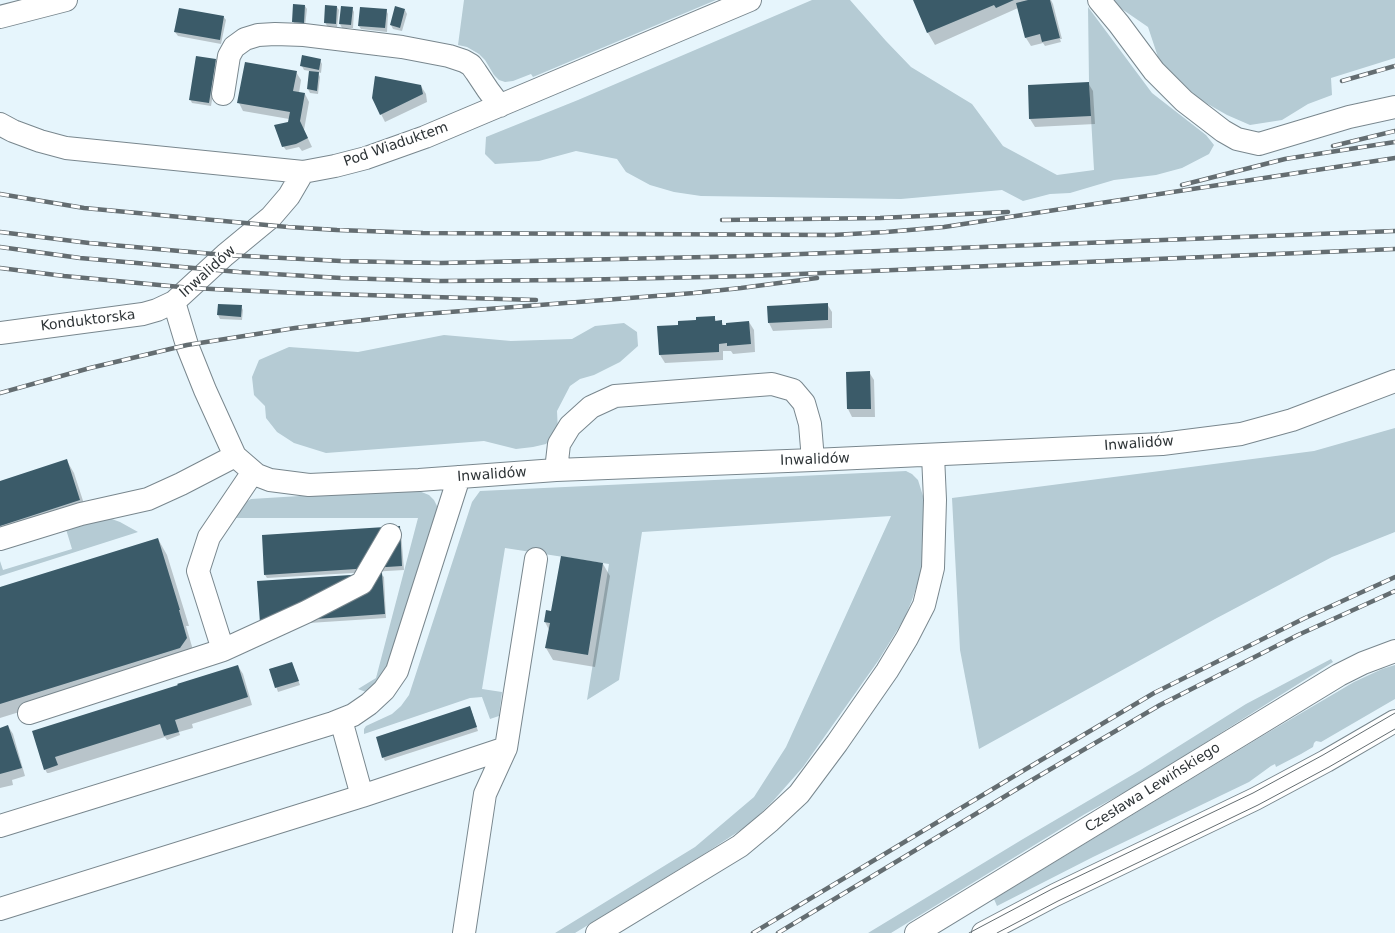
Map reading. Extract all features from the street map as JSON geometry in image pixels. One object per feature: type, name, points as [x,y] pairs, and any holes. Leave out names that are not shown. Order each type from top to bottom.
[{"type":"street","points":[[0,17],[66,0]]},
{"type":"street","name":"Pod Wiaduktem","points":[[0,124],[13,131],[40,141],[66,148],[302,172],[366,158],[425,137],[750,0]]},
{"type":"street","points":[[1098,0],[1119,24],[1154,71],[1184,101],[1223,131],[1237,139],[1259,144],[1349,117],[1395,106]]},
{"type":"street","points":[[223,94],[229,56],[234,47],[245,39],[258,35],[304,35],[402,47],[449,56],[464,61],[476,72],[500,106]]},
{"type":"street","name":"Inwalidów","points":[[302,172],[289,196],[272,217],[225,255],[174,302],[187,345],[204,390],[235,456],[257,475],[270,480],[309,485],[556,470],[1162,444],[1241,434],[1292,420],[1395,381]]},
{"type":"street","name":"Konduktorska","points":[[0,333],[144,314],[174,302]]},
{"type":"street","points":[[556,470],[559,444],[570,426],[591,407],[615,396],[772,384],[793,390],[804,403],[810,424],[813,460]]},
{"type":"street","points":[[597,933],[740,846],[799,794],[837,743],[891,665],[924,605],[933,568],[935,500],[933,455]]},
{"type":"street","points":[[0,539],[81,514],[148,499],[235,456]]},
{"type":"street","points":[[223,650],[198,571],[209,537],[253,472]]},
{"type":"street","points":[[0,826],[341,720],[353,715],[369,704],[384,690],[397,671],[459,477]]},
{"type":"street","points":[[29,713],[223,650],[306,612],[362,583],[390,536]]},
{"type":"street","points":[[464,933],[485,794],[506,748],[536,560]]},
{"type":"street","name":"Czesława Lewińskiego","points":[[916,933],[1338,675],[1363,663],[1395,651]]},
{"type":"street","points":[[341,720],[362,796]]},
{"type":"street","points":[[983,933],[1055,895],[1230,812],[1310,770],[1395,721]]},
{"type":"street","points":[[0,909],[362,796],[506,748]]},
{"type":"shaded area","points":[[464,0],[716,0],[533,77],[531,74],[513,81],[505,82],[499,80],[494,75],[485,60],[479,54],[467,47],[458,45]]},
{"type":"shaded area","points":[[812,0],[850,0],[911,67],[972,104],[1003,146],[1057,175],[1094,170],[1089,82],[1088,7],[1152,93],[1206,135],[1214,145],[1209,154],[1182,168],[1156,175],[1114,180],[1070,193],[1050,194],[1023,201],[1002,190],[901,199],[701,196],[674,192],[650,185],[626,172],[617,159],[576,151],[539,161],[495,164],[485,154],[486,137],[578,100]]},
{"type":"shaded area","points":[[1112,0],[1395,0],[1395,58],[1331,78],[1332,95],[1308,104],[1282,120],[1250,125],[1227,115],[1199,99],[1159,60],[1148,27],[1116,5]]},
{"type":"shaded area","points":[[624,323],[637,332],[638,346],[620,362],[594,375],[580,379],[570,386],[557,411],[558,431],[546,444],[533,447],[516,449],[484,441],[326,453],[294,443],[277,432],[266,418],[265,406],[254,395],[252,377],[259,360],[289,347],[358,352],[444,335],[511,341],[572,339],[595,326]]},
{"type":"shaded area","points":[[1395,428],[1395,532],[1332,557],[1215,619],[979,749],[960,650],[952,498],[1314,451]]},
{"type":"shaded area","points":[[906,471],[918,480],[925,509],[925,553],[912,600],[904,619],[878,661],[803,767],[750,824],[575,933],[555,933],[695,847],[754,797],[786,747],[891,516],[642,532],[619,680],[587,700],[609,564],[505,548],[482,689],[502,692],[499,716],[490,719],[482,697],[470,698],[364,734],[364,729],[366,726],[392,714],[401,706],[409,695],[472,502],[480,491]]},
{"type":"shaded area","points":[[414,489],[429,495],[434,500],[438,508],[389,666],[374,686],[366,692],[358,689],[376,678],[418,518],[235,518],[246,502],[251,499]]},
{"type":"shaded area","points":[[109,518],[138,532],[0,576],[0,561],[3,570],[72,549],[65,526]]},
{"type":"shaded area","points":[[1331,659],[1333,662],[1143,782],[1085,814],[891,933],[868,933],[1139,771],[1246,704]]},
{"type":"shaded area","points":[[1395,665],[1395,699],[1321,742],[1316,741],[1313,747],[1301,754],[1276,767],[1275,764],[1271,766],[1249,782],[1093,857],[997,906],[994,899],[1264,735],[1354,682],[1382,669]]},
{"type":"building","points":[[913,0],[1014,0],[996,8],[994,5],[927,33]]},
{"type":"building","points":[[1028,0],[1050,0],[1060,38],[1042,42],[1040,34],[1025,38],[1016,3]]},
{"type":"building","points":[[293,4],[305,5],[304,23],[292,22]]},
{"type":"building","points":[[325,5],[337,6],[336,24],[324,23]]},
{"type":"building","points":[[341,6],[353,7],[351,25],[339,24]]},
{"type":"building","points":[[395,6],[405,9],[400,28],[390,25]]},
{"type":"building","points":[[360,7],[387,9],[385,28],[358,26]]},
{"type":"building","points":[[179,8],[224,16],[220,40],[174,32]]},
{"type":"building","points":[[302,55],[321,59],[319,70],[300,66]]},
{"type":"building","points":[[196,56],[216,59],[209,103],[189,100]]},
{"type":"building","points":[[245,62],[297,71],[293,91],[305,93],[300,121],[308,138],[296,144],[282,147],[274,125],[288,122],[290,112],[237,103]]},
{"type":"building","points":[[309,71],[319,72],[317,91],[307,89]]},
{"type":"building","points":[[375,76],[421,85],[423,94],[380,115],[372,98]]},
{"type":"building","points":[[1089,82],[1091,116],[1029,119],[1028,85]]},
{"type":"building","points":[[828,303],[828,320],[768,323],[767,306]]},
{"type":"building","points":[[218,304],[242,305],[241,317],[217,315]]},
{"type":"building","points":[[715,316],[715,321],[722,320],[722,325],[726,325],[726,323],[749,321],[751,344],[727,346],[727,343],[719,344],[719,352],[659,355],[657,326],[678,325],[678,321],[696,320],[696,317]]},
{"type":"building","points":[[870,371],[871,409],[847,409],[846,372]]},
{"type":"building","points":[[67,459],[80,500],[0,526],[0,481]]},
{"type":"building","points":[[400,526],[402,566],[264,575],[262,535]]},
{"type":"building","points":[[158,538],[187,638],[180,648],[0,704],[0,587]]},
{"type":"building","points":[[561,556],[603,563],[588,655],[545,648],[550,623],[544,622],[546,610],[551,611]]},
{"type":"building","points":[[382,573],[385,614],[260,623],[257,581]]},
{"type":"building","points":[[292,662],[299,681],[275,688],[269,669]]},
{"type":"building","points":[[238,665],[248,697],[175,720],[179,732],[164,736],[160,724],[55,757],[58,765],[44,770],[32,731]]},
{"type":"building","points":[[470,706],[477,727],[382,758],[376,737]]},
{"type":"building","points":[[8,725],[22,768],[0,774],[0,728]]},
{"type":"tram line","points":[[969,933],[1052,889],[1253,793],[1323,755],[1395,713]]},
{"type":"tram line","points":[[997,933],[1058,901],[1258,805],[1329,767],[1395,729]]},
{"type":"railway","points":[[1342,81],[1395,66]]},
{"type":"railway","points":[[1333,146],[1395,131]]},
{"type":"railway","points":[[1182,185],[1285,159],[1395,142]]},
{"type":"railway","points":[[0,194],[84,208],[288,227],[337,230],[423,233],[833,235],[944,227],[1395,158]]},
{"type":"railway","points":[[722,220],[880,218],[1008,212]]},
{"type":"railway","points":[[0,232],[89,243],[225,255],[341,261],[441,263],[750,256],[1395,231]]},
{"type":"railway","points":[[0,247],[80,258],[239,272],[341,278],[440,281],[751,276],[1395,249]]},
{"type":"railway","points":[[0,268],[64,276],[191,288],[297,293],[536,300]]},
{"type":"railway","points":[[0,393],[90,368],[187,345],[295,328],[398,316],[694,293],[817,278]]},
{"type":"railway","points":[[753,933],[1154,693],[1305,618],[1395,577]]},
{"type":"railway","points":[[778,933],[1032,780],[1160,705],[1298,635],[1395,591]]}]
